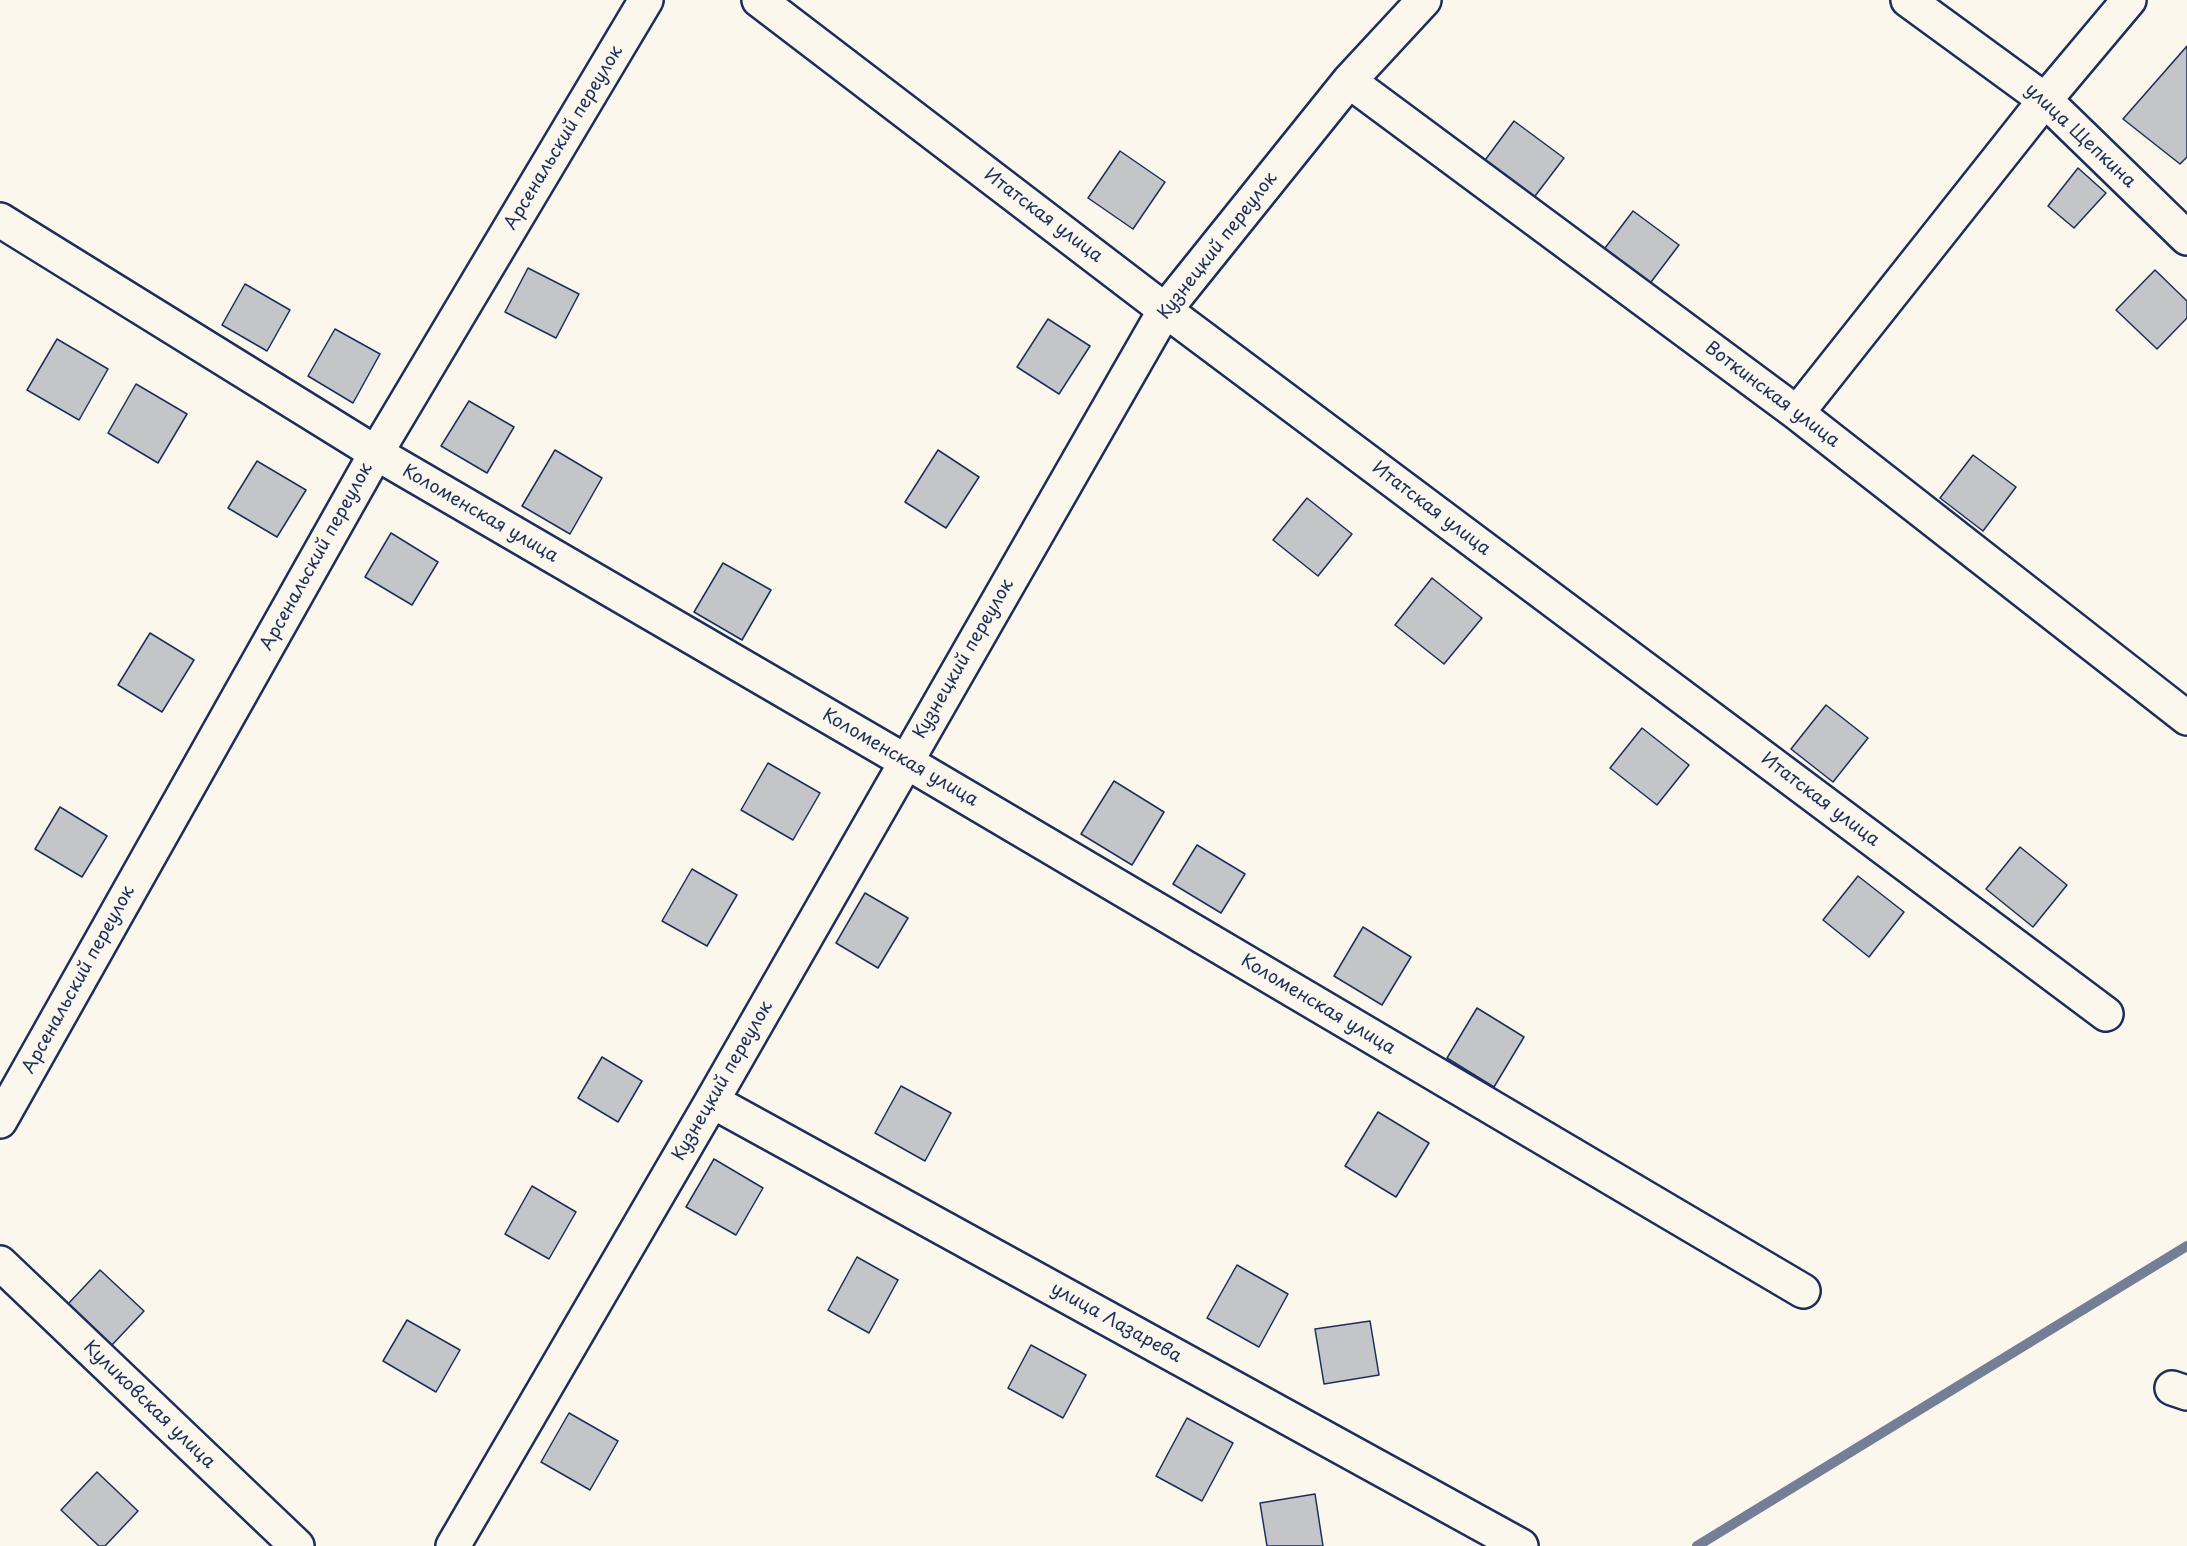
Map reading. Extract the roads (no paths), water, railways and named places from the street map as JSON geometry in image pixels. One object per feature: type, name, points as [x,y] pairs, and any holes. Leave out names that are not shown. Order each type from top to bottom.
[{"type":"street","name":"Арсенальский переулок","points":[[0,1121],[376,453],[646,0]]},
{"type":"street","name":"Итатская улица","points":[[759,0],[1165,309],[2106,1014]]},
{"type":"street","name":"Кузнецкий переулок","points":[[453,1546],[712,1101],[1165,309],[1349,81],[1424,0]]},
{"type":"street","name":"улица Щепкина","points":[[1908,0],[2045,100],[2187,238]]},
{"type":"street","points":[[1797,413],[2045,100],[2129,0]]},
{"type":"street","name":"Воткинская улица","points":[[1349,81],[1797,413],[2187,718]]},
{"type":"street","name":"Коломенская улица","points":[[0,220],[376,453],[905,761],[1803,1291]]},
{"type":"street","name":"улица Лазарева","points":[[712,1101],[1521,1546]]},
{"type":"street","name":"Куликовская улица","points":[[0,1263],[297,1546]]},
{"type":"waterway","points":[[1697,1546],[2187,1246]]}]
